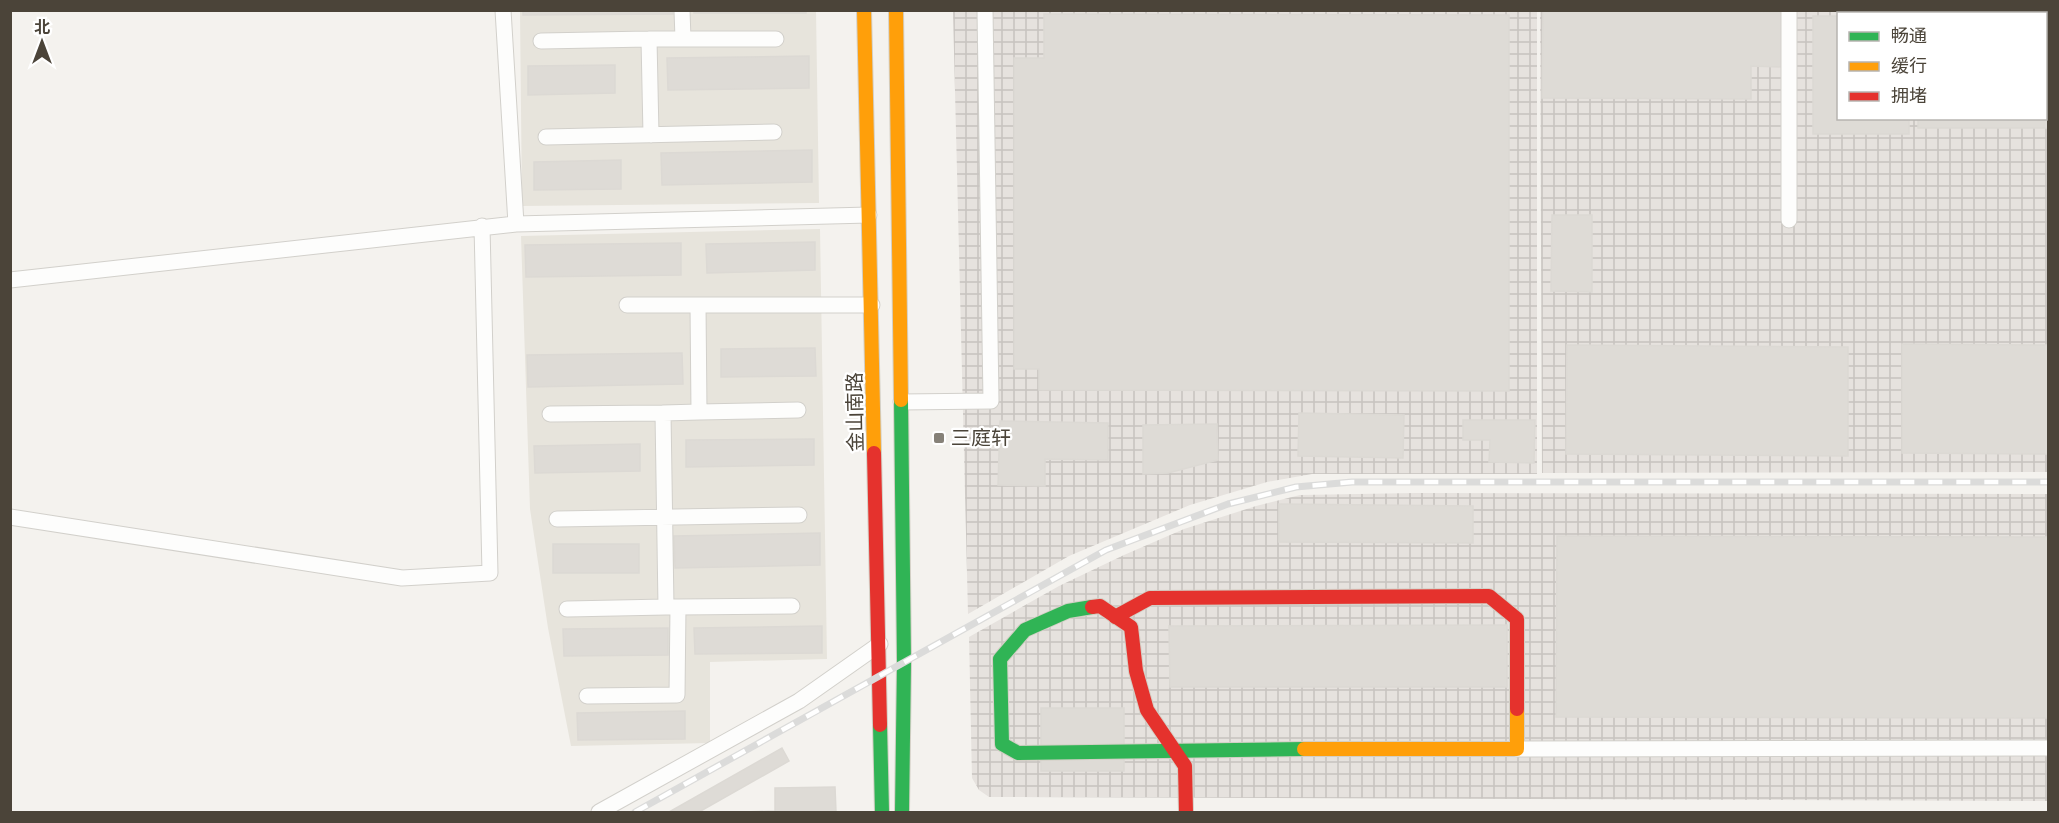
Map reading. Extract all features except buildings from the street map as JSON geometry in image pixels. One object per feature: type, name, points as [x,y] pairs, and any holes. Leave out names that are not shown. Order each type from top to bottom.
[{"type":"main road","name":"金山南路","points":[[864,10],[882,813]]},
{"type":"main road","points":[[896,10],[901,402],[902,813]]},
{"type":"main road","points":[[1115,617],[1150,598],[1489,596],[1516,618],[1517,749],[1174,749],[1018,753],[1002,744],[1000,660],[1025,630],[1068,611],[1100,606],[1115,617],[1131,627],[1136,671],[1147,711],[1174,749],[1185,766],[1186,813]]},
{"type":"street","points":[[504,10],[516,224]]},
{"type":"street","points":[[682,10],[683,39]]},
{"type":"street","points":[[901,402],[991,401],[985,10]]},
{"type":"street","points":[[1789,10],[1789,220]]},
{"type":"street","points":[[649,39],[651,135]]},
{"type":"street","points":[[541,41],[776,39]]},
{"type":"street","points":[[546,137],[774,132]]},
{"type":"street","points":[[10,280],[482,226],[869,215]]},
{"type":"street","points":[[10,517],[402,578],[490,573],[482,226]]},
{"type":"street","points":[[627,305],[872,306]]},
{"type":"street","points":[[698,305],[699,412]]},
{"type":"street","points":[[550,414],[798,410]]},
{"type":"street","points":[[587,696],[677,695],[664,517],[663,413]]},
{"type":"street","points":[[557,519],[799,515]]},
{"type":"street","points":[[567,609],[792,606]]},
{"type":"street","points":[[599,813],[799,701],[880,644]]},
{"type":"street","points":[[1517,749],[2049,748]]},
{"type":"shaded area","points":[[520,11],[816,11],[819,203],[522,206]]},
{"type":"shaded area","points":[[953,11],[1537,11],[1537,474],[1312,474],[1267,482],[1190,505],[1069,556],[968,614]]},
{"type":"shaded area","points":[[1540,11],[2048,11],[2048,472],[1542,473]]},
{"type":"shaded area","points":[[820,229],[827,659],[710,662],[710,743],[571,746],[548,628],[530,509],[521,236]]},
{"type":"shaded area","points":[[1416,493],[2048,494],[2048,801],[989,797],[979,790],[972,778],[969,637],[1059,586],[1184,529],[1256,506],[1300,495]]},
{"type":"railway","points":[[635,812],[1106,550],[1228,504],[1296,487],[1352,482],[2048,482]]},
{"type":"traffic: fast","points":[[901,400],[904,662],[902,812]]},
{"type":"traffic: fast","points":[[1092,607],[1068,611],[1025,630],[1000,659],[1002,744],[1018,753],[1304,749]]},
{"type":"traffic: fast","points":[[880,725],[882,812]]},
{"type":"traffic: slow","points":[[864,10],[874,453]]},
{"type":"traffic: slow","points":[[896,10],[901,400]]},
{"type":"traffic: slow","points":[[1304,749],[1517,749],[1517,709]]},
{"type":"traffic: jam","points":[[874,453],[880,725]]},
{"type":"traffic: jam","points":[[1115,617],[1150,598],[1489,596],[1517,619],[1517,709]]},
{"type":"traffic: jam","points":[[1092,607],[1100,606],[1131,627],[1136,671],[1147,710],[1185,766],[1186,812]]},
{"type":"place","name":"三庭轩","points":[[939,438]]}]
